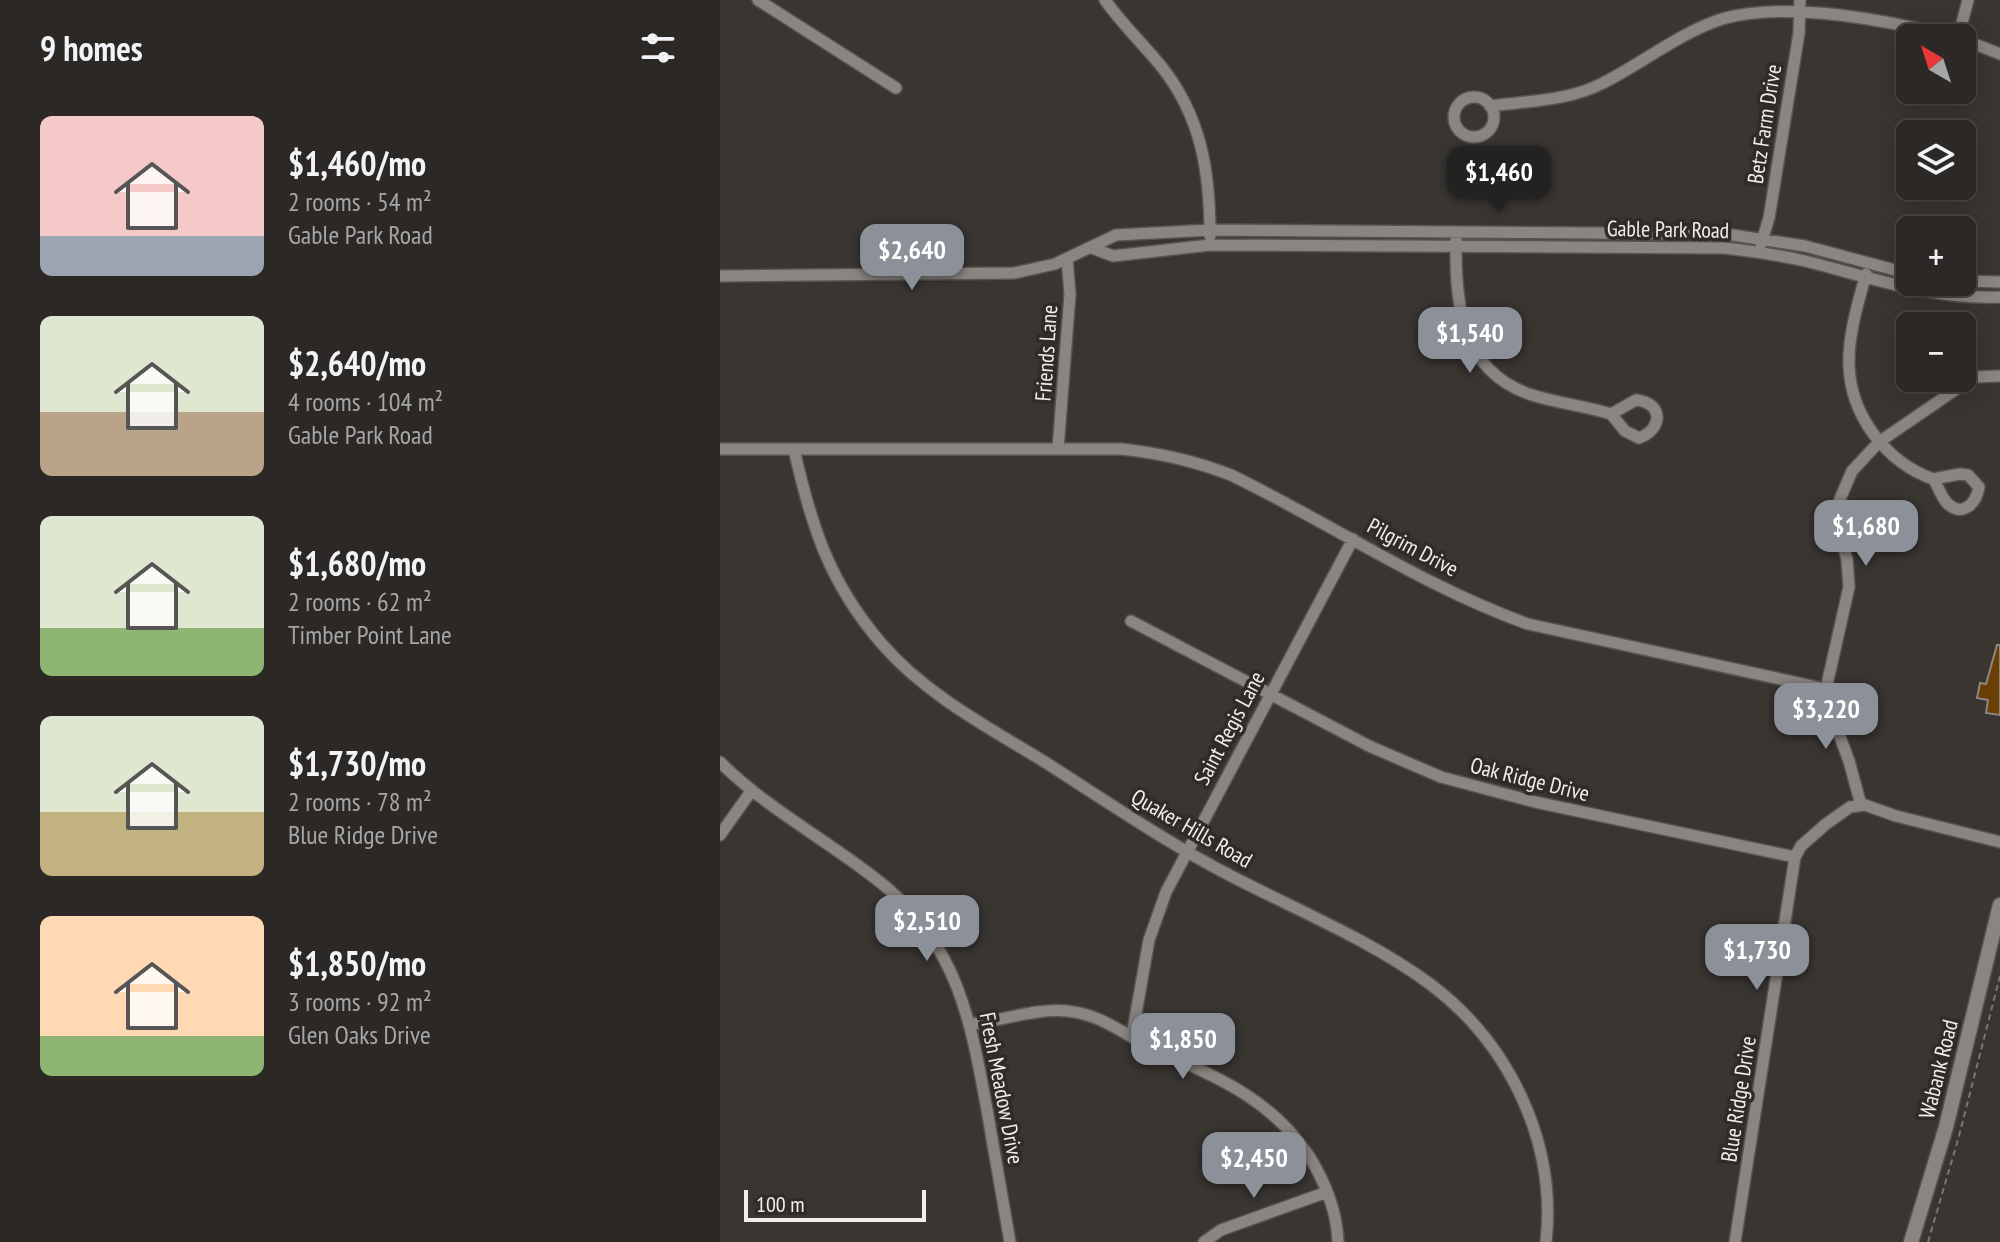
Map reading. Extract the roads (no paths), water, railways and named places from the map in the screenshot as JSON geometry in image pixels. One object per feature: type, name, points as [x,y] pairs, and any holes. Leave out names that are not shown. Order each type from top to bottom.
[{"type":"street","points":[[758,0],[896,88]]},
{"type":"street","points":[[1105,0],[1163,69],[1189,109],[1206,162],[1210,245]]},
{"type":"street","points":[[1962,24],[1968,0]]},
{"type":"street","points":[[1490,106],[1579,93],[1602,84],[1721,19],[1800,6],[1896,24]]},
{"type":"street","name":"Betz Farm Drive","points":[[1760,253],[1769,218],[1799,33],[1800,6]]},
{"type":"street","points":[[1976,45],[2000,54]]},
{"type":"street","name":"Gable Park Road","points":[[720,276],[1014,273],[1037,270],[1067,259],[1116,235],[1210,230],[1726,234],[1805,246],[1896,271]]},
{"type":"street","points":[[1456,232],[1462,326],[1485,365],[1499,379],[1516,389],[1611,414]]},
{"type":"street","name":"Gable Park Road","points":[[1092,248],[1113,256],[1210,245],[1724,248],[1802,260],[1912,290],[2000,297]]},
{"type":"street","name":"Friends Lane","points":[[1058,449],[1070,294],[1067,259]]},
{"type":"street","points":[[1869,265],[1850,340],[1849,366],[1859,409],[1879,442],[1900,461],[1933,479]]},
{"type":"street","points":[[1976,281],[2000,282]]},
{"type":"street","points":[[1861,805],[1826,689],[1849,587],[1847,559],[1838,530],[1840,499],[1852,471],[1879,442],[1974,377],[2000,376]]},
{"type":"street","name":"Pilgrim Drive","points":[[720,449],[1137,450],[1203,464],[1256,487],[1496,613],[1528,624],[1826,689]]},
{"type":"street","name":"Quaker Hills Road","points":[[794,449],[808,511],[827,561],[850,603],[883,646],[904,667],[951,704],[1186,852],[1395,961],[1433,986],[1476,1027],[1508,1071],[1532,1122],[1542,1158],[1547,1194],[1546,1242]]},
{"type":"street","name":"Saint Regis Lane","points":[[1132,1036],[1149,940],[1162,901],[1353,539]]},
{"type":"street","name":"Oak Ridge Drive","points":[[1131,621],[1369,746],[1441,777],[1535,802],[1795,857]]},
{"type":"street","name":"Fresh Meadow Drive","points":[[720,762],[752,790],[869,874],[908,909],[949,966],[970,1024],[1010,1242]]},
{"type":"street","points":[[720,835],[752,790]]},
{"type":"street","points":[[1795,857],[1801,846],[1826,824],[1850,807],[1861,805],[2000,842]]},
{"type":"street","name":"Blue Ridge Drive","points":[[1735,1242],[1795,857]]},
{"type":"street","name":"Wabank Road","points":[[1911,1242],[1946,1127],[2000,905]]},
{"type":"street","points":[[970,1024],[1050,1010],[1101,1019],[1240,1090],[1293,1133],[1317,1169],[1333,1207],[1338,1242]]},
{"type":"street","points":[[1204,1242],[1221,1230],[1327,1192]]}]
